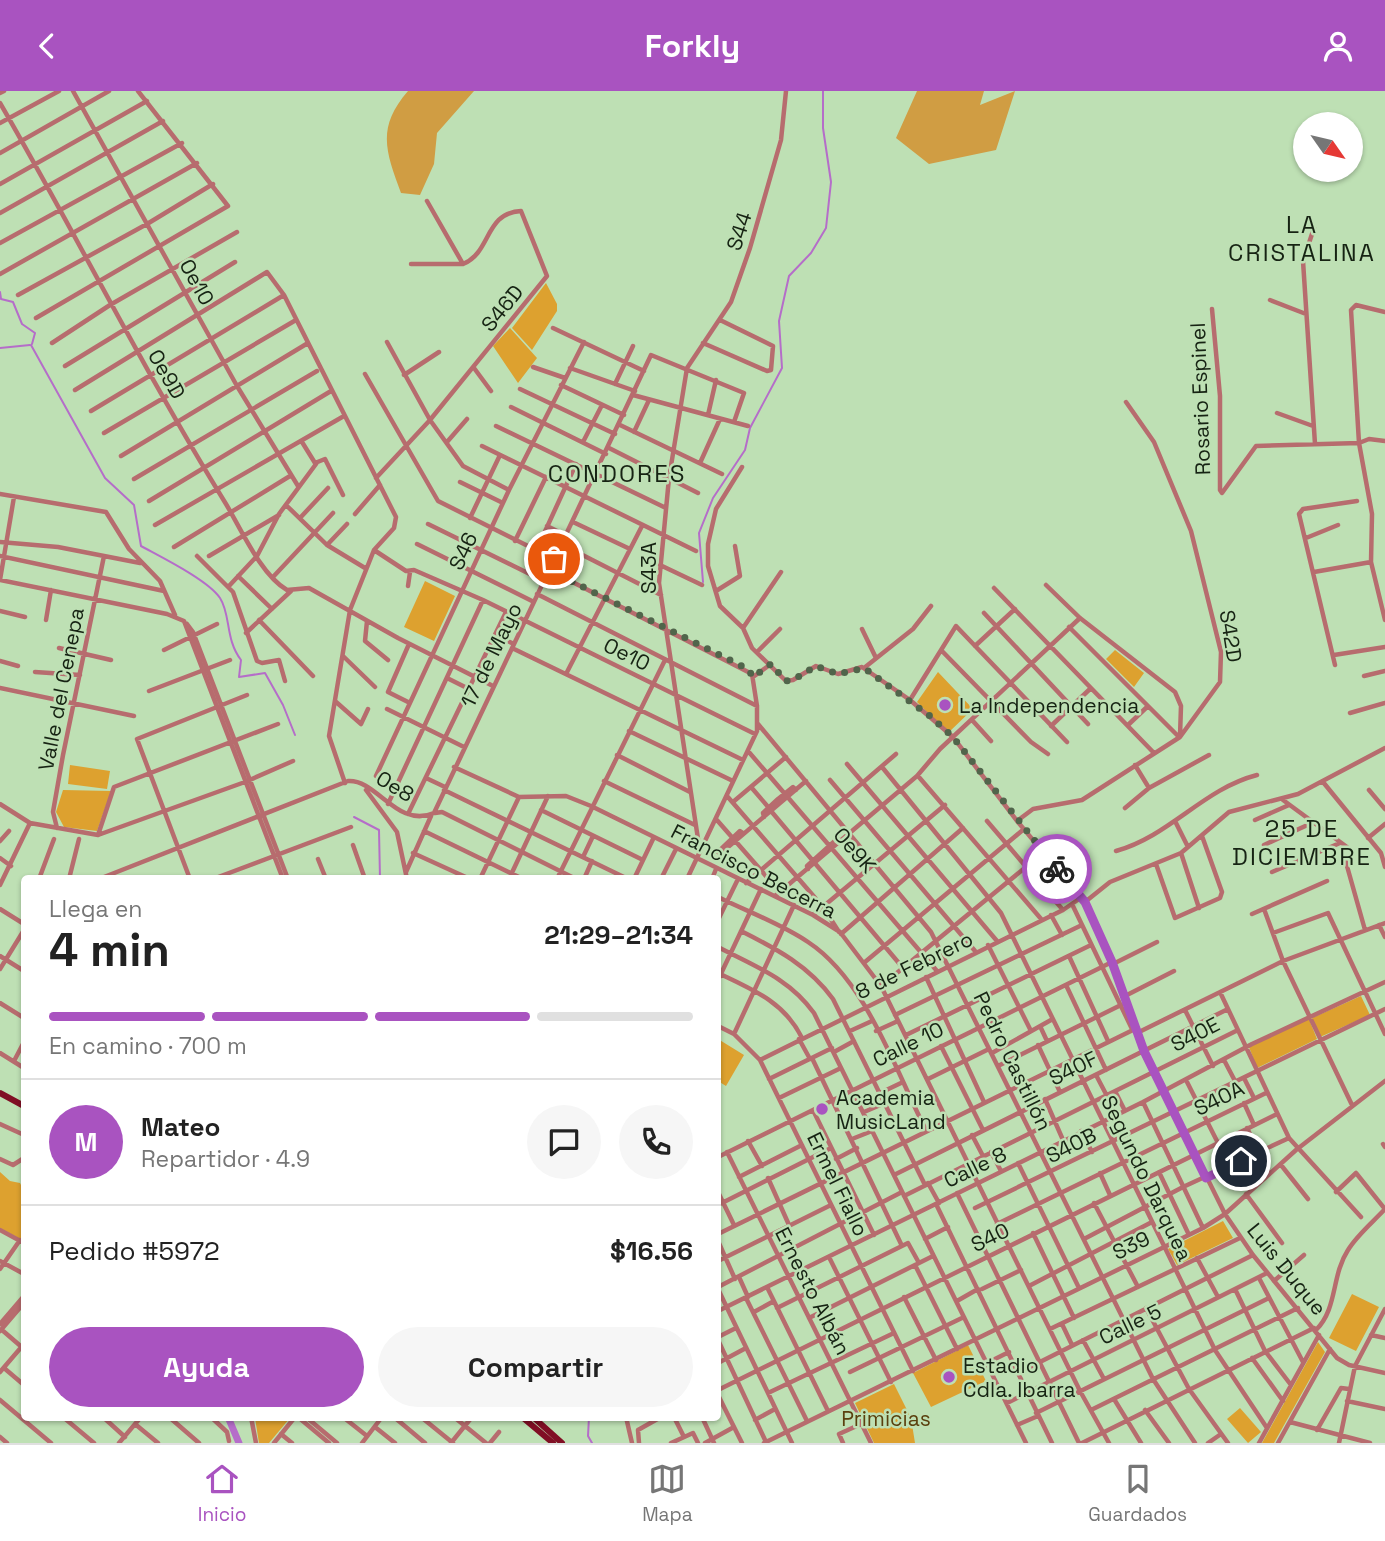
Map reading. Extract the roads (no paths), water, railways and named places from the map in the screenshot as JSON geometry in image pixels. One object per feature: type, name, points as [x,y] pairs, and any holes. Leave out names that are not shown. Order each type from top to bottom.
[{"type":"main road","points":[[0,1093],[21,1104]]},
{"type":"main road","points":[[529,1421],[560,1443]]},
{"type":"main road","points":[[537,1421],[560,1443]]},
{"type":"street","points":[[0,123],[59,91]]},
{"type":"street","name":"Oe10","points":[[73,91],[250,409],[298,486]]},
{"type":"street","points":[[0,153],[109,91]]},
{"type":"street","points":[[36,318],[228,206],[138,91]]},
{"type":"street","name":"S44","points":[[687,368],[731,302],[757,230],[782,140],[786,91]]},
{"type":"street","points":[[0,184],[147,101]]},
{"type":"street","name":"Oe9D","points":[[0,103],[135,351],[243,535],[273,577],[284,588],[292,590],[307,587],[409,644],[493,686]]},
{"type":"street","points":[[0,213],[163,121]]},
{"type":"street","points":[[0,243],[181,143]]},
{"type":"street","points":[[0,274],[197,163]]},
{"type":"street","points":[[18,295],[147,224],[213,184]]},
{"type":"street","points":[[411,264],[463,264],[427,201]]},
{"type":"street","name":"S46D","points":[[376,478],[430,420],[547,276],[521,211],[510,212],[495,222],[480,254],[463,264]]},
{"type":"street","points":[[1314,228],[1303,261],[1315,444]]},
{"type":"street","points":[[52,343],[110,305],[237,232]]},
{"type":"street","points":[[65,366],[235,262]]},
{"type":"street","points":[[75,390],[267,272],[284,295],[396,522],[374,550],[350,610],[329,736],[344,783],[109,875]]},
{"type":"street","points":[[91,411],[149,373],[284,295]]},
{"type":"street","points":[[1270,300],[1306,314]]},
{"type":"street","points":[[1385,312],[1356,305],[1352,310],[1359,443],[1372,514],[1371,562],[1385,620]]},
{"type":"street","name":"Rosario Espinel","points":[[1212,309],[1220,396],[1220,492],[1225,492],[1256,446],[1359,443]]},
{"type":"street","points":[[104,433],[296,320]]},
{"type":"street","points":[[704,343],[767,371],[771,370],[775,351],[773,346],[720,320]]},
{"type":"street","points":[[553,328],[644,372],[651,355],[744,393],[734,422]]},
{"type":"street","points":[[387,342],[430,420],[463,466],[509,490]]},
{"type":"street","name":"S46","points":[[376,776],[509,490],[584,342]]},
{"type":"street","points":[[121,456],[308,344]]},
{"type":"street","points":[[615,384],[634,346]]},
{"type":"street","points":[[404,375],[439,352]]},
{"type":"street","points":[[474,367],[491,391]]},
{"type":"street","points":[[533,367],[565,378]]},
{"type":"street","points":[[570,368],[649,400],[748,426]]},
{"type":"street","name":"S43A","points":[[687,368],[669,478],[660,565],[662,595],[700,852]]},
{"type":"street","points":[[134,479],[317,371]]},
{"type":"street","name":"17 de Mayo","points":[[409,875],[413,852],[644,372]]},
{"type":"street","points":[[365,374],[438,501],[554,559]]},
{"type":"street","points":[[708,415],[716,380]]},
{"type":"street","points":[[561,385],[624,415]]},
{"type":"street","points":[[520,389],[614,434]]},
{"type":"street","points":[[149,501],[331,391]]},
{"type":"street","points":[[634,432],[649,400]]},
{"type":"street","name":"S42D","points":[[1017,821],[1033,810],[1082,800],[1180,737],[1220,682],[1221,652],[1191,531],[1154,442],[1126,402]]},
{"type":"street","points":[[583,442],[602,405]]},
{"type":"street","points":[[510,407],[606,454]]},
{"type":"street","points":[[1277,413],[1313,426]]},
{"type":"street","points":[[156,525],[344,416]]},
{"type":"street","points":[[447,442],[467,419]]},
{"type":"street","points":[[701,463],[720,419]]},
{"type":"street","points":[[620,425],[722,474]]},
{"type":"street","points":[[496,426],[666,508]]},
{"type":"street","points":[[1359,443],[1369,439],[1385,441]]},
{"type":"street","points":[[302,442],[316,464]]},
{"type":"street","points":[[481,446],[696,551]]},
{"type":"street","points":[[609,447],[698,493]]},
{"type":"street","points":[[470,518],[500,455]]},
{"type":"street","points":[[229,586],[257,556],[279,514],[316,464],[325,459],[343,495]]},
{"type":"street","points":[[536,551],[576,464]]},
{"type":"street","points":[[742,467],[716,509],[711,522],[707,555],[720,606],[743,628],[757,652],[786,681],[793,680],[816,666],[838,674],[864,668],[913,629],[931,606]]},
{"type":"street","points":[[174,547],[290,476]]},
{"type":"street","points":[[515,541],[546,477]]},
{"type":"street","points":[[460,482],[503,503]]},
{"type":"street","points":[[355,514],[380,485]]},
{"type":"street","points":[[300,518],[328,488]]},
{"type":"street","points":[[0,494],[106,512],[141,563],[154,573],[175,616]]},
{"type":"street","points":[[14,497],[3,542],[0,580],[175,616],[184,621],[220,706],[284,875]]},
{"type":"street","points":[[1335,665],[1299,514],[1302,509],[1357,501]]},
{"type":"street","points":[[286,505],[327,545],[365,568]]},
{"type":"street","points":[[273,577],[334,513]]},
{"type":"street","points":[[209,556],[279,514]]},
{"type":"street","points":[[573,522],[631,549]]},
{"type":"street","points":[[327,545],[347,524]]},
{"type":"street","points":[[428,524],[544,580]]},
{"type":"street","points":[[1306,538],[1338,525]]},
{"type":"street","points":[[547,526],[566,535]]},
{"type":"street","points":[[566,674],[642,526]]},
{"type":"street","points":[[3,542],[58,547],[141,563]]},
{"type":"street","points":[[417,544],[534,602]]},
{"type":"street","points":[[561,544],[662,595]]},
{"type":"street","points":[[716,591],[740,576],[735,546]]},
{"type":"street","name":"Oe10","points":[[374,550],[410,572],[414,570],[483,600],[755,734]]},
{"type":"street","points":[[2,556],[164,591]]},
{"type":"street","name":"Valle del Cenepa","points":[[57,829],[53,812],[104,556]]},
{"type":"street","points":[[197,556],[229,586],[259,663],[276,660],[281,662],[285,681]]},
{"type":"street","points":[[1314,572],[1371,562]]},
{"type":"street","points":[[660,565],[702,585]]},
{"type":"street","points":[[549,570],[748,669],[753,677],[758,724],[755,734],[689,875]]},
{"type":"street","points":[[408,586],[410,572]]},
{"type":"street","points":[[743,628],[781,572]]},
{"type":"street","points":[[238,576],[272,609]]},
{"type":"street","points":[[1046,586],[1080,618],[1175,692],[1181,706],[1180,737]]},
{"type":"street","points":[[994,589],[1154,753]]},
{"type":"street","points":[[46,620],[51,590]]},
{"type":"street","points":[[246,633],[292,590]]},
{"type":"street","points":[[537,594],[757,706]]},
{"type":"street","points":[[388,804],[483,600]]},
{"type":"street","points":[[975,646],[1015,609]]},
{"type":"street","points":[[0,611],[25,617]]},
{"type":"street","points":[[408,814],[506,612]]},
{"type":"street","points":[[984,613],[1088,724]]},
{"type":"street","points":[[775,896],[901,791],[953,737],[1080,618]]},
{"type":"street","points":[[259,621],[313,676]]},
{"type":"street","points":[[367,621],[365,641],[388,660]]},
{"type":"street","points":[[164,650],[217,624]]},
{"type":"street","points":[[910,700],[955,626],[1067,742]]},
{"type":"street","points":[[1069,627],[1180,737]]},
{"type":"street","points":[[757,652],[780,629]]},
{"type":"street","points":[[862,629],[876,657]]},
{"type":"street","points":[[495,635],[566,674],[743,760]]},
{"type":"street","points":[[409,644],[388,692],[410,703]]},
{"type":"street","points":[[1334,655],[1385,647]]},
{"type":"street","points":[[59,648],[111,660]]},
{"type":"street","points":[[941,650],[1031,742],[1048,754]]},
{"type":"street","points":[[342,655],[375,687]]},
{"type":"street","points":[[558,875],[665,659]]},
{"type":"street","points":[[149,691],[230,660]]},
{"type":"street","points":[[0,661],[18,666]]},
{"type":"street","points":[[753,677],[771,664]]},
{"type":"street","points":[[864,668],[910,700],[953,737],[1017,821],[1084,900],[1125,996],[1134,1030]]},
{"type":"street","points":[[1364,676],[1385,671]]},
{"type":"street","points":[[35,672],[80,675]]},
{"type":"street","points":[[447,678],[469,689]]},
{"type":"street","points":[[0,688],[134,716]]},
{"type":"street","points":[[1051,726],[1091,688]]},
{"type":"street","points":[[189,875],[138,742],[139,737],[247,695]]},
{"type":"street","points":[[334,701],[360,724],[369,709]]},
{"type":"street","points":[[1350,713],[1385,703]]},
{"type":"street","points":[[1128,725],[1147,707]]},
{"type":"street","points":[[387,709],[464,747]]},
{"type":"street","points":[[971,720],[991,741]]},
{"type":"street","points":[[98,835],[114,787],[278,724]]},
{"type":"street","name":"Pedro Castillón","points":[[758,724],[920,916],[937,942],[1164,1401],[1195,1443]]},
{"type":"street","points":[[629,731],[733,781]]},
{"type":"street","name":"8 de Febrero","points":[[760,1059],[975,951],[1084,900],[1110,882],[1181,853],[1228,812],[1283,799],[1323,782],[1385,748]]},
{"type":"street","name":"Oe9K","points":[[748,751],[788,794],[937,971]]},
{"type":"street","points":[[746,883],[896,754]]},
{"type":"street","points":[[617,755],[691,792]]},
{"type":"street","points":[[1125,808],[1149,788],[1209,755]]},
{"type":"street","points":[[733,802],[786,757]]},
{"type":"street","points":[[0,804],[30,823],[98,835],[247,781],[293,761]]},
{"type":"street","points":[[847,764],[997,941]]},
{"type":"street","points":[[1135,765],[1149,788]]},
{"type":"street","name":"Francisco Becerra","points":[[454,767],[519,797],[570,797],[592,806],[794,905],[840,933],[881,986],[1070,1371],[1109,1443]]},
{"type":"street","name":"Segundo Darquea","points":[[882,767],[990,897],[1012,935],[1051,1020],[1215,1350],[1267,1428]]},
{"type":"street","points":[[1116,851],[1176,823],[1207,795],[1257,775]]},
{"type":"street","points":[[917,776],[945,805],[1042,920]]},
{"type":"street","points":[[426,778],[620,875]]},
{"type":"street","points":[[830,780],[975,951]]},
{"type":"street","name":"Oe8","points":[[344,783],[355,781],[408,814],[433,814]]},
{"type":"street","points":[[604,781],[696,826]]},
{"type":"street","points":[[734,839],[806,781]]},
{"type":"street","points":[[1323,782],[1368,838],[1383,851],[1385,867]]},
{"type":"street","points":[[364,787],[397,832],[408,875]]},
{"type":"street","points":[[751,787],[904,968]]},
{"type":"street","points":[[1369,790],[1385,809]]},
{"type":"street","points":[[727,795],[823,907],[840,933],[963,828]]},
{"type":"street","points":[[510,875],[548,796]]},
{"type":"street","points":[[482,875],[519,797]]},
{"type":"street","points":[[1283,799],[1351,850]]},
{"type":"street","points":[[1255,820],[1290,804]]},
{"type":"street","points":[[813,915],[945,805]]},
{"type":"street","points":[[541,810],[643,860]]},
{"type":"street","points":[[433,814],[442,813],[568,875]]},
{"type":"street","points":[[715,819],[780,892]]},
{"type":"street","points":[[987,821],[1063,910]]},
{"type":"street","points":[[1264,845],[1314,822]]},
{"type":"street","points":[[0,885],[30,823]]},
{"type":"street","points":[[1176,823],[1188,847]]},
{"type":"street","points":[[1368,838],[1385,824]]},
{"type":"street","points":[[223,875],[351,827]]},
{"type":"street","points":[[865,962],[1024,829]]},
{"type":"street","points":[[0,841],[9,831]]},
{"type":"street","points":[[424,831],[508,875]]},
{"type":"street","points":[[583,857],[593,836]]},
{"type":"street","points":[[636,875],[654,837]]},
{"type":"street","points":[[1156,864],[1175,918],[1222,895],[1202,837]]},
{"type":"street","points":[[40,875],[54,839]]},
{"type":"street","points":[[70,875],[79,839]]},
{"type":"street","points":[[1272,872],[1341,843]]},
{"type":"street","points":[[353,845],[364,875]]},
{"type":"street","points":[[663,875],[676,849]]},
{"type":"street","points":[[413,852],[462,875]]},
{"type":"street","points":[[881,986],[1043,853]]},
{"type":"street","points":[[1181,853],[1199,908]]},
{"type":"street","points":[[0,858],[11,866]]},
{"type":"street","points":[[318,859],[324,875]]},
{"type":"street","points":[[1345,859],[1365,930]]},
{"type":"street","points":[[586,875],[593,861]]},
{"type":"street","points":[[714,875],[716,869]]},
{"type":"street","points":[[721,914],[738,879]]},
{"type":"street","points":[[1252,913],[1327,881]]},
{"type":"street","points":[[721,972],[761,890]]},
{"type":"street","points":[[721,898],[783,927],[827,956],[849,981],[865,1007],[926,1131]]},
{"type":"street","points":[[1072,904],[1134,1030]]},
{"type":"street","points":[[734,1034],[794,905]]},
{"type":"street","points":[[0,909],[21,922]]},
{"type":"street","points":[[1264,909],[1283,961],[1352,1105]]},
{"type":"street","points":[[1273,933],[1327,912],[1385,1034]]},
{"type":"street","points":[[1051,915],[1062,935]]},
{"type":"street","points":[[721,1232],[1050,1069],[1108,1041],[1185,1010],[1283,961],[1382,924],[1385,937]]},
{"type":"street","points":[[877,1031],[935,996],[1082,925]]},
{"type":"street","points":[[741,931],[774,948],[820,981],[843,1017],[966,1266],[980,1289],[1052,1443]]},
{"type":"street","points":[[0,969],[3,958],[21,934]]},
{"type":"street","name":"Calle 10","points":[[721,1155],[1018,1007],[1157,942]]},
{"type":"street","points":[[905,1035],[1091,944]]},
{"type":"street","points":[[988,945],[1031,1031]]},
{"type":"street","points":[[721,949],[763,970],[799,993],[822,1028],[1026,1443]]},
{"type":"street","points":[[1069,956],[1108,1041]]},
{"type":"street","points":[[3,958],[21,969]]},
{"type":"street","points":[[1125,996],[1174,971]]},
{"type":"street","points":[[926,977],[984,1102]]},
{"type":"street","points":[[721,978],[754,990],[784,1010],[822,1077],[902,1245]]},
{"type":"street","name":"Calle 8","points":[[721,1310],[1125,1111],[1246,1048],[1385,982]]},
{"type":"street","points":[[1065,985],[1106,1070]]},
{"type":"street","points":[[1220,992],[1266,1093],[1296,1150],[1361,1217]]},
{"type":"street","points":[[0,1003],[21,1016]]},
{"type":"street","points":[[998,1066],[1121,1005]]},
{"type":"street","name":"S40B","points":[[975,1208],[1385,1009]]},
{"type":"street","points":[[1185,1010],[1213,1066]]},
{"type":"street","name":"S40F","points":[[894,1175],[1228,1010]]},
{"type":"street","points":[[928,1079],[1051,1020]]},
{"type":"street","points":[[850,1031],[872,1021]]},
{"type":"street","points":[[1040,1026],[1047,1041]]},
{"type":"street","name":"Ermel Fiallo","points":[[721,1028],[734,1034],[760,1059],[913,1371]]},
{"type":"street","name":"Luis Duque","points":[[1134,1030],[1206,1178],[1240,1238],[1340,1361],[1355,1366]]},
{"type":"street","name":"S40E","points":[[721,1286],[884,1203],[1094,1103],[1238,1030]]},
{"type":"street","points":[[769,1079],[854,1041]]},
{"type":"street","points":[[1038,1045],[1060,1092]]},
{"type":"street","points":[[941,1046],[983,1130]]},
{"type":"street","points":[[13,1061],[21,1047]]},
{"type":"street","points":[[0,1053],[21,1066]]},
{"type":"street","points":[[1224,1060],[1235,1081]]},
{"type":"street","points":[[779,1098],[841,1067]]},
{"type":"street","points":[[1096,1075],[1107,1096]]},
{"type":"street","points":[[1244,1078],[1254,1098]]},
{"type":"street","points":[[1186,1080],[1218,1143]]},
{"type":"street","name":"S39","points":[[786,1432],[1203,1229],[1225,1215],[1296,1150],[1385,1081]]},
{"type":"street","points":[[880,1093],[901,1083]]},
{"type":"street","points":[[1115,1091],[1125,1111]]},
{"type":"street","name":"S40A","points":[[997,1224],[1266,1093]]},
{"type":"street","points":[[1045,1100],[1063,1141]]},
{"type":"street","points":[[1143,1102],[1203,1229]]},
{"type":"street","points":[[864,1112],[885,1103]]},
{"type":"street","points":[[1244,1103],[1254,1125]]},
{"type":"street","points":[[813,1110],[874,1235]]},
{"type":"street","name":"S40","points":[[721,1390],[736,1380],[1277,1114]]},
{"type":"street","points":[[0,1124],[21,1134]]},
{"type":"street","points":[[1247,1128],[1269,1174]]},
{"type":"street","points":[[852,1139],[872,1131]]},
{"type":"street","points":[[1081,1132],[1091,1152]]},
{"type":"street","points":[[972,1135],[983,1156]]},
{"type":"street","points":[[1084,1239],[1183,1187],[1289,1138]]},
{"type":"street","points":[[748,1141],[762,1166]]},
{"type":"street","points":[[739,1177],[802,1145]]},
{"type":"street","points":[[721,1203],[831,1148]]},
{"type":"street","points":[[836,1159],[857,1148]]},
{"type":"street","name":"Ernesto Albán","points":[[727,1152],[871,1443]]},
{"type":"street","points":[[991,1152],[1001,1171]]},
{"type":"street","points":[[0,1159],[13,1165],[21,1160]]},
{"type":"street","points":[[1018,1163],[1079,1288]]},
{"type":"street","points":[[1281,1165],[1308,1199]]},
{"type":"street","points":[[1159,1172],[1189,1235]]},
{"type":"street","points":[[1100,1173],[1110,1195]]},
{"type":"street","points":[[1259,1443],[1303,1362],[1316,1331],[1330,1312],[1337,1274],[1348,1250],[1385,1209],[1354,1173],[1336,1192]]},
{"type":"street","points":[[768,1178],[789,1225]]},
{"type":"street","points":[[957,1193],[1080,1443],[1289,1339],[1316,1331]]},
{"type":"street","points":[[1246,1194],[1282,1243]]},
{"type":"street","points":[[1094,1203],[1112,1243],[1138,1287]]},
{"type":"street","points":[[721,1260],[831,1205]]},
{"type":"street","points":[[721,1206],[734,1226]]},
{"type":"street","points":[[1028,1286],[1152,1223]]},
{"type":"street","points":[[925,1239],[948,1227]]},
{"type":"street","points":[[0,1230],[21,1241]]},
{"type":"street","points":[[1033,1233],[1074,1318]]},
{"type":"street","points":[[1050,1329],[1240,1238]]},
{"type":"street","points":[[0,1269],[21,1243]]},
{"type":"street","points":[[777,1308],[908,1243],[925,1287],[957,1349]]},
{"type":"street","points":[[721,1247],[807,1421]]},
{"type":"street","points":[[809,1318],[933,1255]]},
{"type":"street","points":[[1018,1373],[1253,1255]]},
{"type":"street","points":[[1273,1280],[1304,1255]]},
{"type":"street","points":[[829,1257],[891,1382]]},
{"type":"street","points":[[1197,1258],[1218,1297]]},
{"type":"street","points":[[3,1262],[21,1272]]},
{"type":"street","points":[[957,1301],[1021,1270]]},
{"type":"street","name":"Calle 5","points":[[1007,1403],[1267,1273]]},
{"type":"street","points":[[1259,1277],[1303,1362]]},
{"type":"street","points":[[767,1287],[828,1411]]},
{"type":"street","points":[[1235,1289],[1265,1351],[1291,1385]]},
{"type":"street","points":[[721,1295],[792,1443]]},
{"type":"street","points":[[904,1297],[936,1360]]},
{"type":"street","points":[[1017,1425],[1104,1378],[1269,1298]]},
{"type":"street","points":[[1,1328],[21,1300]]},
{"type":"street","points":[[754,1313],[774,1301]]},
{"type":"street","points":[[1,1328],[21,1306]]},
{"type":"street","points":[[1146,1308],[1189,1389],[1228,1443]]},
{"type":"street","points":[[1091,1410],[1298,1308]]},
{"type":"street","points":[[1339,1443],[1355,1366],[1385,1309]]},
{"type":"street","points":[[850,1372],[964,1317]]},
{"type":"street","points":[[1062,1324],[1073,1345]]},
{"type":"street","points":[[1,1328],[21,1345]]},
{"type":"street","points":[[721,1336],[736,1328]]},
{"type":"street","points":[[768,1393],[894,1333]]},
{"type":"street","points":[[1371,1335],[1385,1338]]},
{"type":"street","points":[[1083,1340],[1104,1378]]},
{"type":"street","points":[[721,1346],[765,1442],[786,1432]]},
{"type":"street","points":[[721,1362],[746,1348]]},
{"type":"street","points":[[1278,1443],[1330,1349]]},
{"type":"street","points":[[21,1350],[2,1370],[21,1383]]},
{"type":"street","points":[[986,1363],[1009,1352]]},
{"type":"street","points":[[1252,1358],[1283,1401]]},
{"type":"street","points":[[1355,1366],[1385,1373]]},
{"type":"street","points":[[1317,1430],[1340,1389],[1349,1389]]},
{"type":"street","points":[[721,1399],[742,1443]]},
{"type":"street","points":[[1114,1399],[1125,1421],[1141,1443]]},
{"type":"street","points":[[0,1400],[21,1418]]},
{"type":"street","points":[[1347,1401],[1385,1409]]},
{"type":"street","points":[[755,1420],[775,1409]]},
{"type":"street","points":[[1145,1410],[1169,1443]]},
{"type":"street","points":[[25,1421],[51,1443]]},
{"type":"street","points":[[68,1421],[93,1443]]},
{"type":"street","points":[[108,1421],[125,1437]]},
{"type":"street","points":[[120,1443],[138,1421]]},
{"type":"street","points":[[174,1421],[199,1443]]},
{"type":"street","points":[[216,1421],[227,1431],[229,1441]]},
{"type":"street","points":[[252,1421],[256,1443]]},
{"type":"street","points":[[274,1443],[293,1421]]},
{"type":"street","points":[[302,1421],[329,1443]]},
{"type":"street","points":[[311,1421],[337,1443]]},
{"type":"street","points":[[352,1421],[370,1443]]},
{"type":"street","points":[[365,1439],[380,1421]]},
{"type":"street","points":[[399,1421],[425,1443]]},
{"type":"street","points":[[426,1421],[452,1443],[469,1421]]},
{"type":"street","points":[[459,1421],[488,1443],[499,1432]]},
{"type":"street","points":[[626,1421],[632,1443]]},
{"type":"street","points":[[639,1443],[637,1437],[640,1428],[653,1421]]},
{"type":"street","points":[[676,1421],[684,1437]]},
{"type":"street","points":[[704,1421],[713,1441]]},
{"type":"street","points":[[1290,1422],[1370,1443]]},
{"type":"street","points":[[135,1424],[157,1443]]},
{"type":"street","points":[[843,1443],[839,1434],[861,1424]]},
{"type":"street","points":[[375,1427],[395,1443]]},
{"type":"street","points":[[705,1443],[713,1441],[734,1427]]},
{"type":"street","points":[[671,1443],[693,1433],[698,1443]]},
{"type":"street","points":[[281,1434],[292,1443]]},
{"type":"street","points":[[1208,1443],[1221,1434]]},
{"type":"street","points":[[0,1437],[7,1443]]},
{"type":"waterway","points":[[703,582],[699,533],[713,498],[745,450],[750,428],[782,368],[779,321],[789,276],[811,253],[826,228],[831,182],[823,128],[823,91]]},
{"type":"waterway","points":[[0,292],[1,299],[13,302],[22,324],[35,333],[32,344]]},
{"type":"waterway","points":[[0,348],[30,345]]},
{"type":"waterway","points":[[31,345],[105,478],[134,505],[141,546],[195,577],[220,598],[233,644],[241,660],[239,677],[265,673],[283,705],[295,735]]},
{"type":"waterway","points":[[354,817],[379,830],[380,875]]},
{"type":"waterway","points":[[230,1421],[239,1443]]},
{"type":"waterway","points":[[589,1421],[588,1436],[592,1443]]},
{"type":"place","name":"La Independencia","points":[[945,705]]},
{"type":"place","name":"Academia MusicLand","points":[[822,1109]]},
{"type":"place","name":"Estadio Cdla. Ibarra","points":[[949,1377]]},
{"type":"district","name":"LA CRISTALINA","points":[[1302,238]]},
{"type":"district","name":"CONDORES","points":[[617,473]]},
{"type":"district","name":"25 DE DICIEMBRE","points":[[1302,842]]},
{"type":"park label","name":"Primicias","points":[[886,1418]]}]
